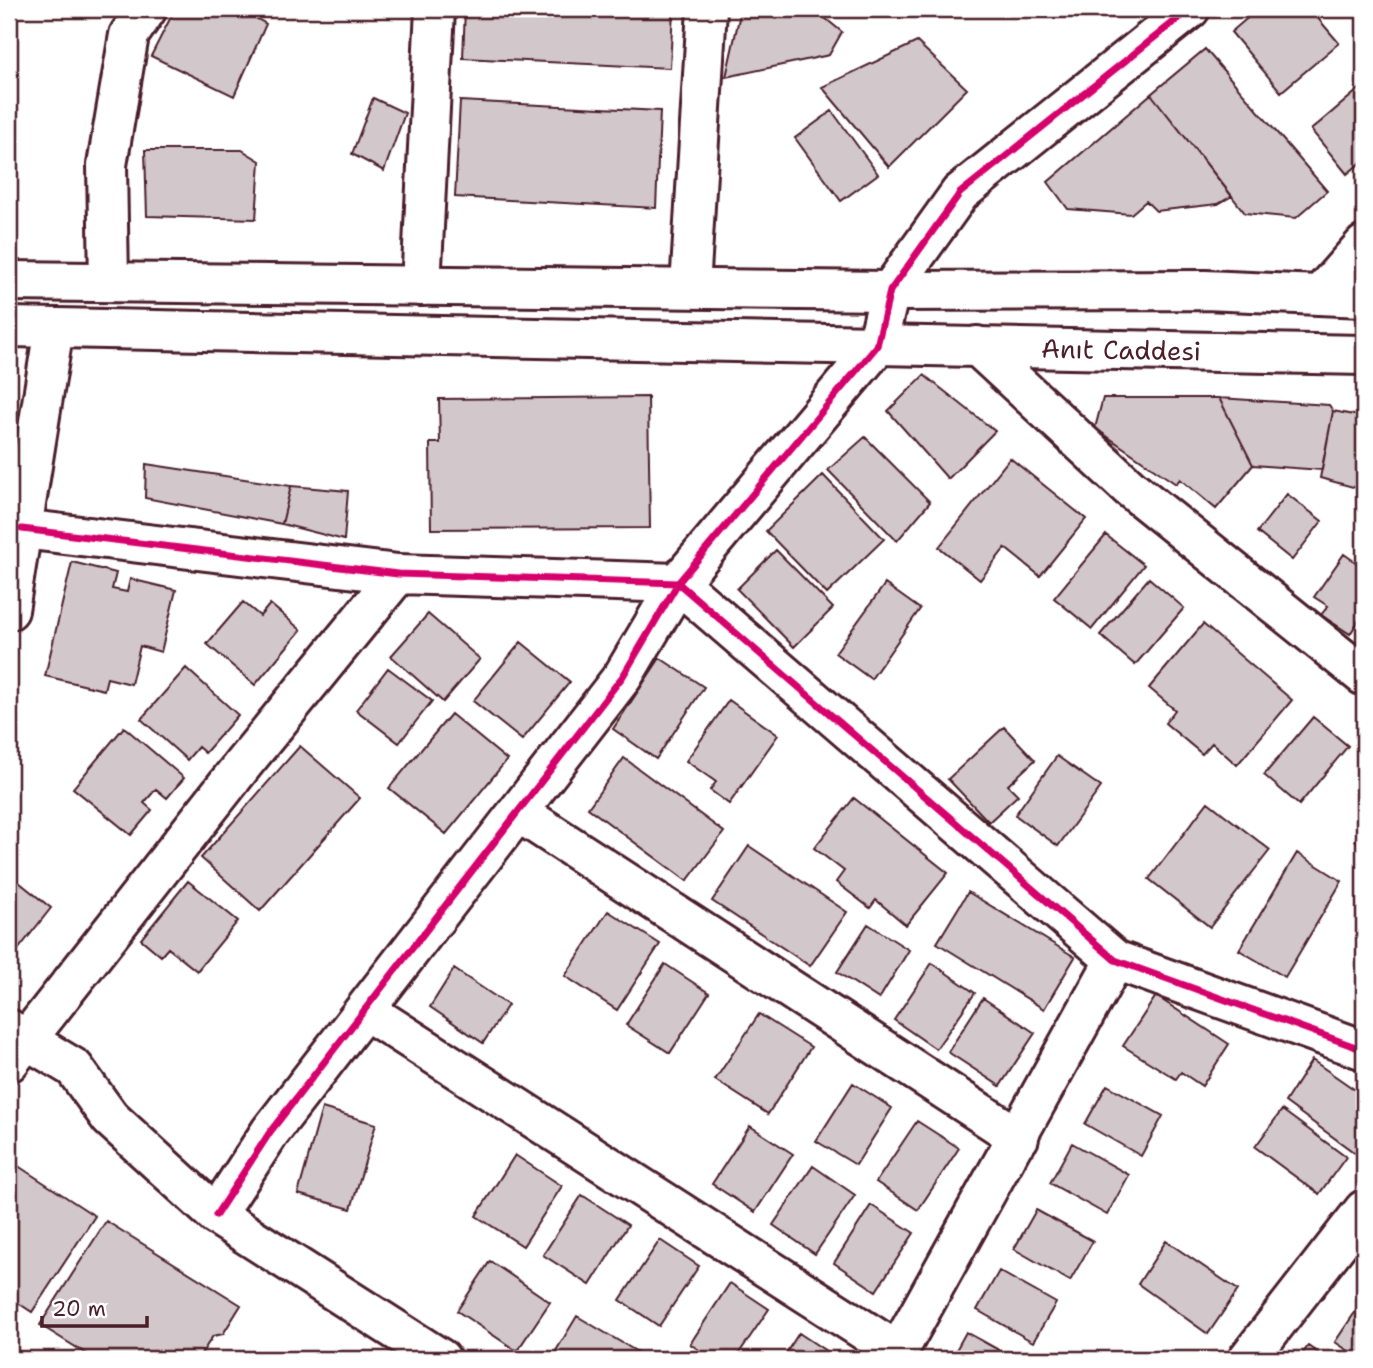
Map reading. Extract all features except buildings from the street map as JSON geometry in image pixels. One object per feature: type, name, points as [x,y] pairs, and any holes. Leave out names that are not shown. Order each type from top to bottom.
[{"type":"street","points":[[108,282],[107,165],[130,35],[147,9]]},
{"type":"street","points":[[421,286],[435,9]]},
{"type":"street","points":[[690,288],[707,9]]},
{"type":"street","points":[[216,1215],[270,1132],[623,676],[678,583],[877,346],[890,290],[960,193],[1189,9]]},
{"type":"street","points":[[1320,295],[1364,245]]},
{"type":"street","points":[[9,281],[890,290],[1205,290],[1364,297]]},
{"type":"street","name":"Anıt Caddesi","points":[[9,327],[1364,355]]},
{"type":"street","points":[[9,610],[54,328]]},
{"type":"street","points":[[977,346],[1130,488],[1364,676]]},
{"type":"street","points":[[22,529],[398,573],[678,583],[1115,960],[1364,1051]]},
{"type":"street","points":[[398,573],[14,1044],[74,1068],[110,1118],[216,1215],[441,1359]]},
{"type":"street","points":[[518,812],[1020,1138]]},
{"type":"street","points":[[366,1010],[896,1356],[1020,1138],[1115,960]]},
{"type":"street","points":[[1248,1359],[1364,1210]]},
{"type":"cycle path","points":[[216,1215],[270,1132],[623,676],[678,583],[877,346],[890,291],[960,193],[1190,9]]},
{"type":"cycle path","points":[[22,529],[398,574],[678,583],[1115,960],[1364,1050]]}]
